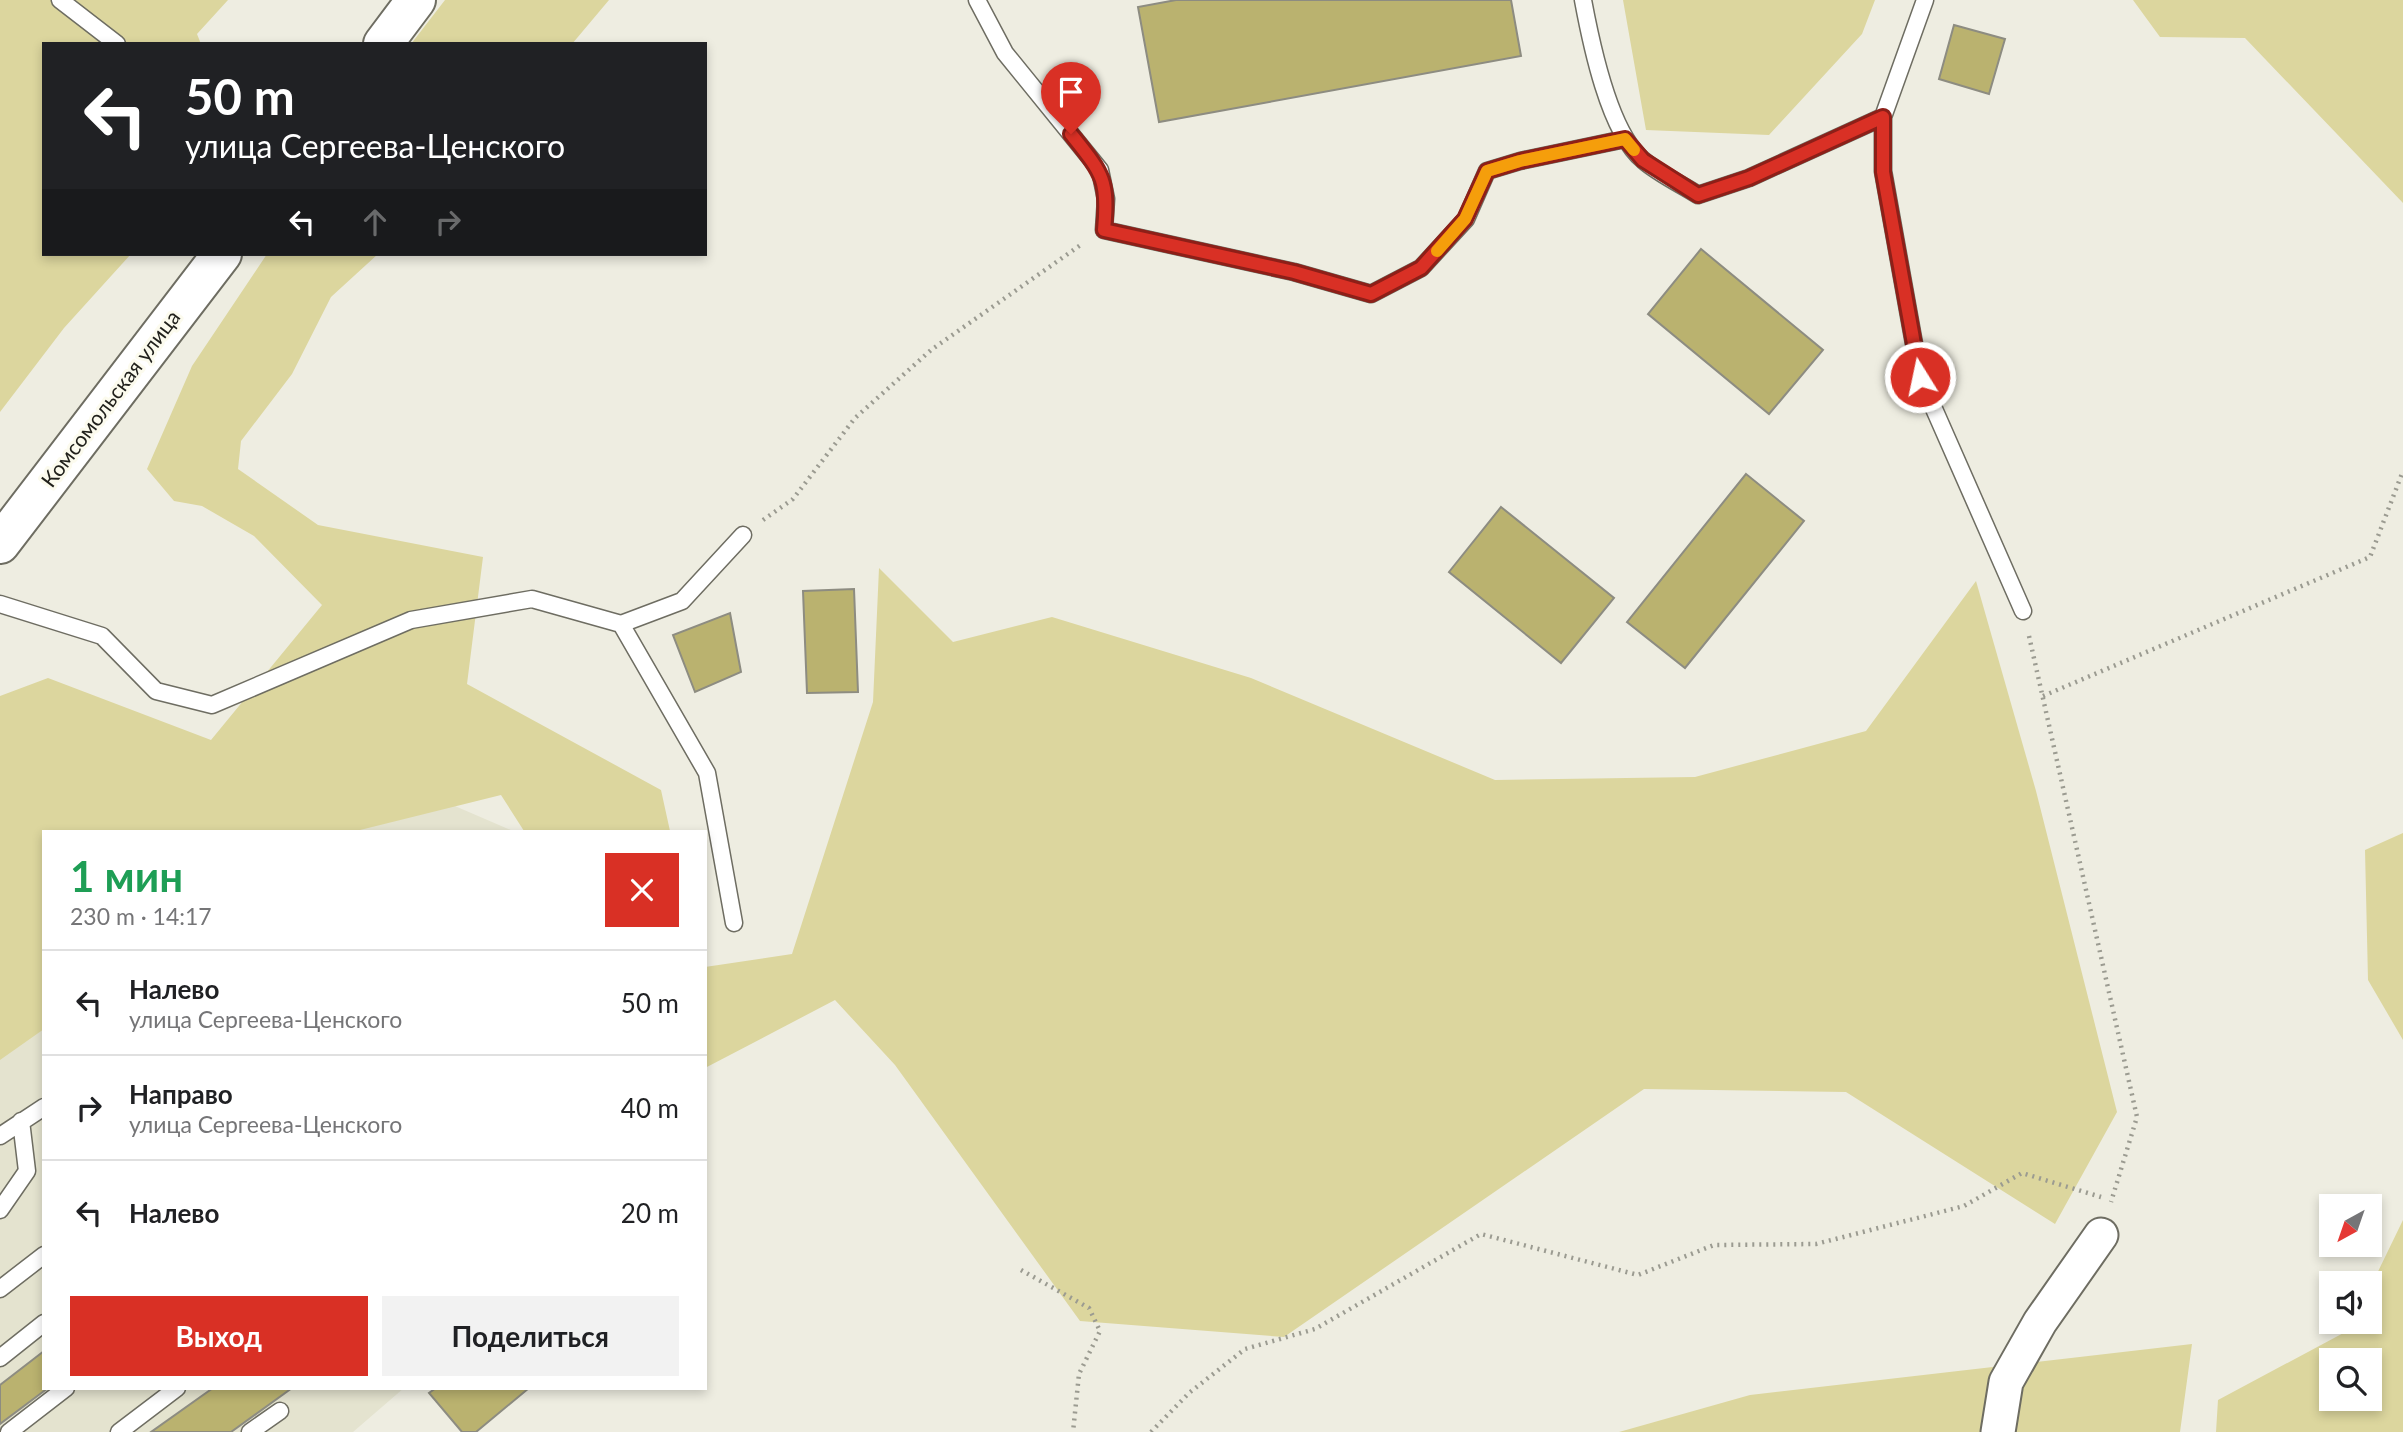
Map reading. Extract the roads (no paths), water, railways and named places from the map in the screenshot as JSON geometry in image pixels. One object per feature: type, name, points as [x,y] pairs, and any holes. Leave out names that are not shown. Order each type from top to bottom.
[{"type":"main road","points":[[384,42],[416,0]]},
{"type":"main road","name":"Комсомольская улица","points":[[0,544],[220,256]]},
{"type":"street","points":[[1998,1432],[2006,1382],[2040,1321],[2101,1235]]},
{"type":"lane","points":[[60,0],[114,42]]},
{"type":"lane","points":[[976,0],[1005,53],[1100,170],[1106,199],[1104,230],[1294,272],[1371,294],[1421,268],[1465,219],[1487,171],[1520,161],[1625,139]]},
{"type":"lane","points":[[1583,0],[1591,43],[1625,139],[1643,160],[1698,195],[1749,178],[1883,117]]},
{"type":"lane","points":[[1926,0],[1883,117],[1883,172],[1920,377],[2023,611]]},
{"type":"lane","points":[[0,604],[102,636],[156,691],[212,705],[411,620],[532,599],[621,624],[681,601],[743,535]]},
{"type":"lane","points":[[621,624],[707,773],[734,923]]},
{"type":"lane","points":[[0,1136],[42,1108]]},
{"type":"lane","points":[[0,1210],[26,1171],[21,1121]]},
{"type":"lane","points":[[0,1289],[42,1257]]},
{"type":"lane","points":[[0,1358],[42,1325]]},
{"type":"lane","points":[[9,1432],[63,1390]]},
{"type":"lane","points":[[119,1432],[174,1390]]},
{"type":"lane","points":[[250,1432],[280,1411]]}]
